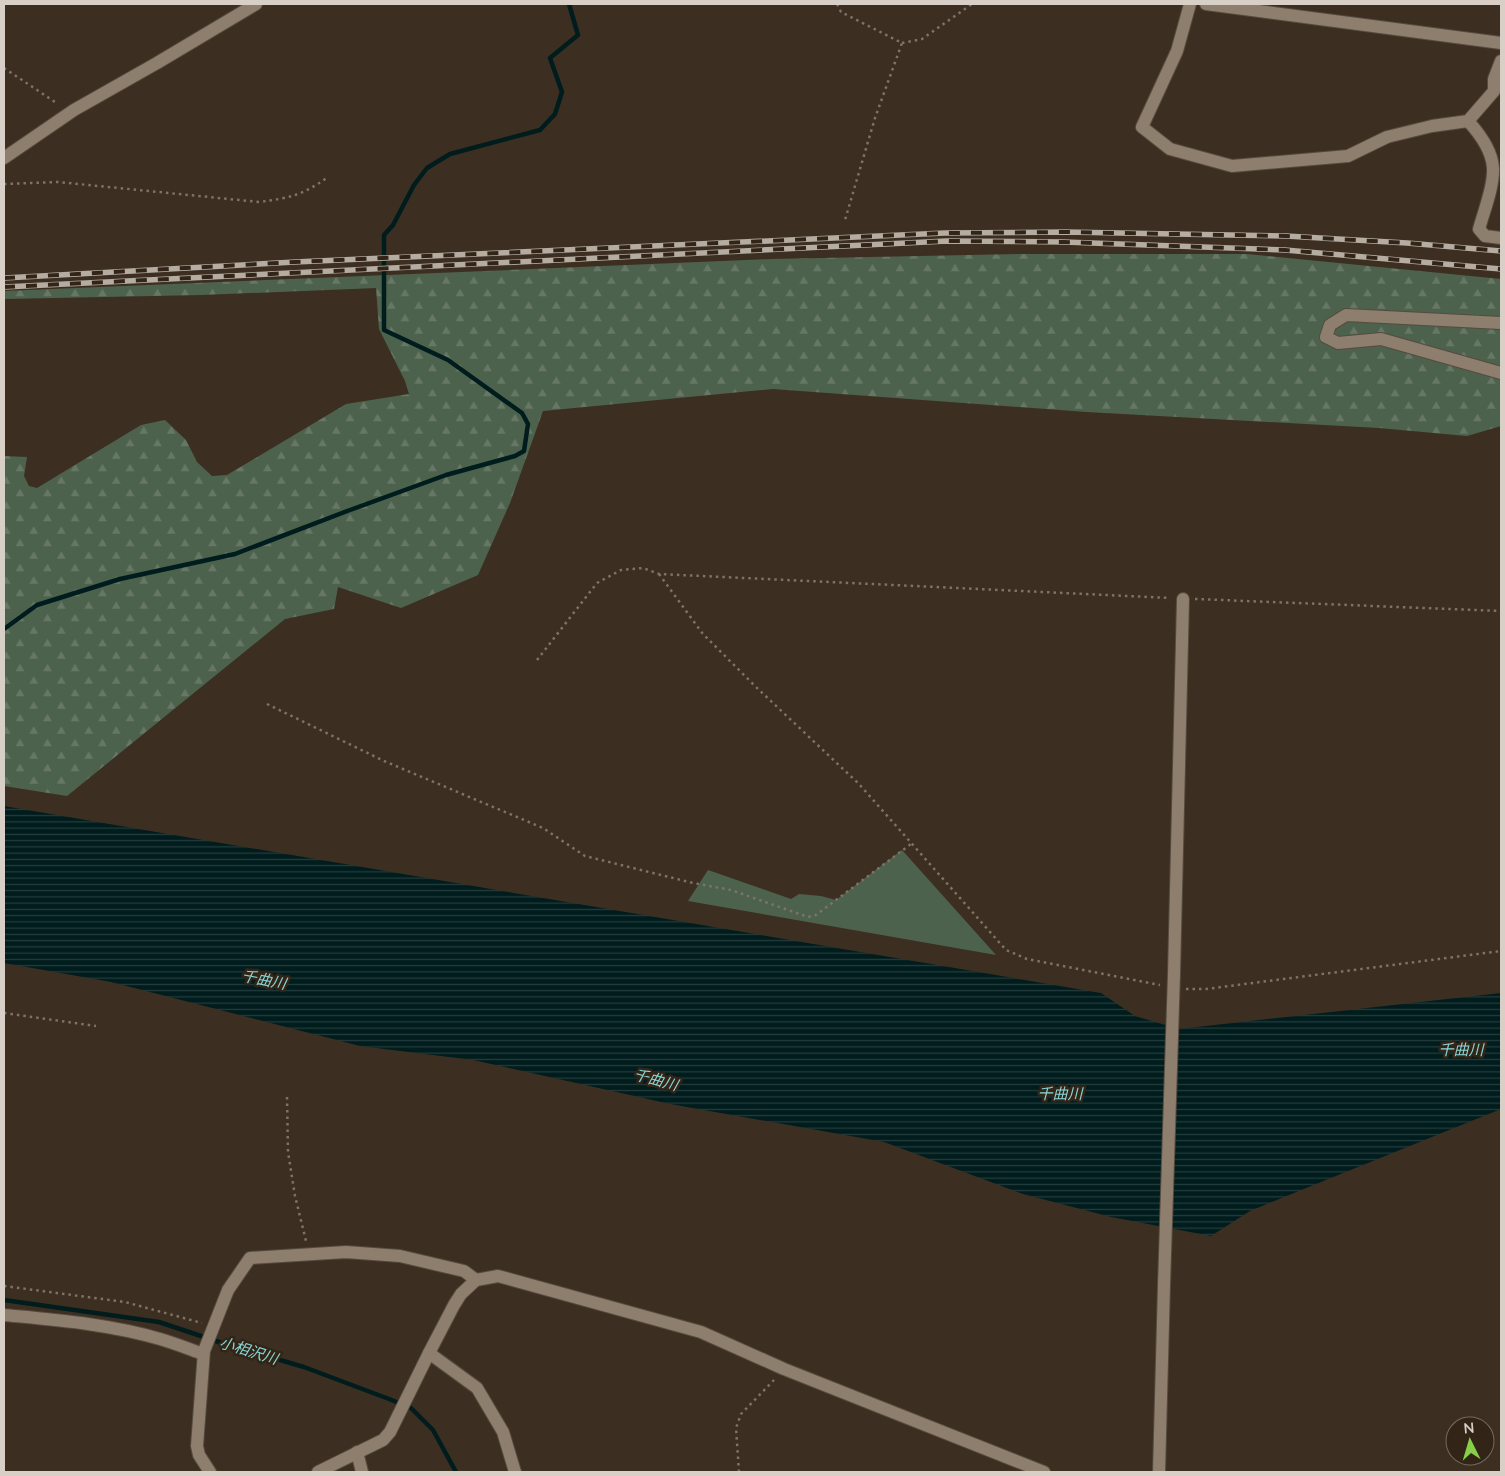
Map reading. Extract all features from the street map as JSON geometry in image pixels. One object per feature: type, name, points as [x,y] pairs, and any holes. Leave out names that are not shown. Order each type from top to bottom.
[{"type":"street","points":[[4,158],[70,112],[256,4]]},
{"type":"street","points":[[1190,4],[1177,51],[1142,127],[1170,149],[1232,166],[1348,156],[1387,137],[1432,126],[1468,121],[1494,91],[1494,79],[1501,61]]},
{"type":"street","points":[[1206,4],[1501,43]]},
{"type":"street","points":[[1468,121],[1478,131],[1493,167],[1492,181],[1479,229],[1485,236],[1501,238]]},
{"type":"street","points":[[1501,323],[1346,315],[1330,325],[1326,336],[1338,343],[1381,339],[1501,373]]},
{"type":"street","points":[[1159,1472],[1183,599]]},
{"type":"street","points":[[210,1472],[199,1455],[197,1446],[204,1352],[228,1290],[250,1258],[346,1252],[400,1256],[464,1271],[476,1280]]},
{"type":"street","points":[[318,1472],[383,1440],[390,1432],[461,1294],[476,1280],[498,1276],[701,1332],[784,1370],[1044,1472]]},
{"type":"street","points":[[4,1315],[90,1324],[127,1331],[204,1352]]},
{"type":"street","points":[[429,1353],[477,1388],[503,1432],[515,1472]]},
{"type":"street","points":[[357,1452],[362,1472]]},
{"type":"path","points":[[837,4],[842,12],[902,43],[922,39],[972,4]]},
{"type":"path","points":[[845,220],[875,118],[902,43]]},
{"type":"path","points":[[4,68],[70,112]]},
{"type":"path","points":[[4,184],[58,182],[259,202],[285,199],[311,190],[328,177]]},
{"type":"path","points":[[537,660],[596,583],[621,570],[643,568],[659,574],[1183,599],[1501,610]]},
{"type":"path","points":[[659,574],[703,634],[859,784],[1006,950],[1028,959],[1161,985]]},
{"type":"path","points":[[267,704],[384,761],[543,828],[585,856],[693,883],[730,890],[808,917],[816,915],[911,844]]},
{"type":"path","points":[[1180,989],[1206,989],[1501,951]]},
{"type":"path","points":[[4,1013],[96,1026]]},
{"type":"path","points":[[287,1097],[288,1152],[295,1196],[309,1255]]},
{"type":"path","points":[[4,1286],[125,1302],[212,1328]]},
{"type":"path","points":[[739,1472],[736,1428],[741,1414],[784,1370]]},
{"type":"green space","points":[[1018,254],[1247,254],[1501,279],[1501,426],[1467,436],[1379,428],[1087,412],[773,389],[543,411],[510,503],[478,575],[401,608],[338,587],[334,609],[285,619],[67,796],[4,786],[4,456],[27,457],[24,476],[29,486],[37,488],[141,425],[165,420],[186,440],[197,462],[212,476],[227,475],[346,404],[409,394],[405,381],[379,329],[376,288],[201,295],[4,299],[4,291],[772,259]]},
{"type":"green space","points":[[902,850],[996,955],[688,901],[708,870],[791,899],[799,894],[821,896],[836,900]]},
{"type":"water","name":"千曲川","points":[[4,806],[1101,993],[1135,1016],[1179,1029],[1501,993],[1501,1109],[1250,1211],[1211,1236],[1111,1217],[1023,1194],[884,1142],[670,1104],[473,1060],[360,1046],[111,982],[4,963]]},
{"type":"waterway","points":[[4,629],[37,605],[120,579],[235,554],[446,475],[515,456],[524,451],[528,424],[522,413],[448,360],[384,330],[384,235],[393,225],[414,185],[427,168],[450,154],[540,130],[555,114],[562,92],[550,58],[578,35],[569,4]]},
{"type":"waterway","name":"小相沢川","points":[[4,1300],[159,1322],[304,1367],[389,1399],[411,1408],[433,1430],[456,1472]]},
{"type":"railway","points":[[4,278],[295,262],[945,233],[1065,232],[1286,236],[1501,251]]},
{"type":"railway","points":[[4,287],[947,241],[1064,242],[1285,250],[1501,269]]}]
